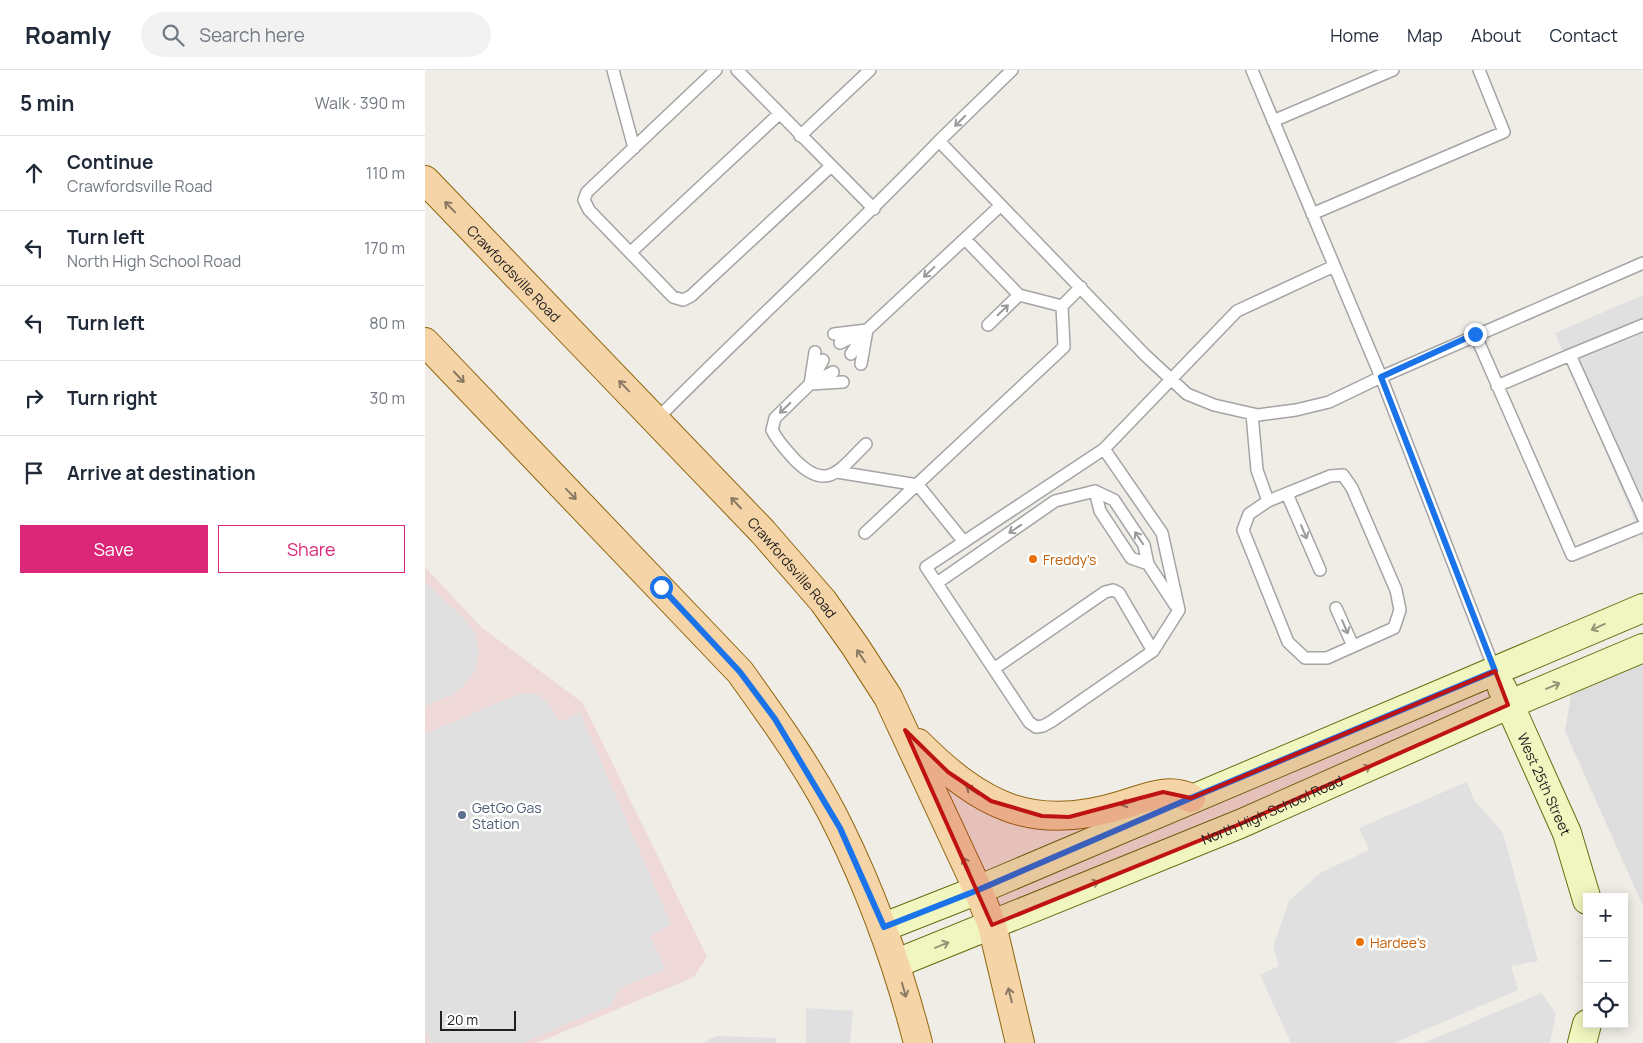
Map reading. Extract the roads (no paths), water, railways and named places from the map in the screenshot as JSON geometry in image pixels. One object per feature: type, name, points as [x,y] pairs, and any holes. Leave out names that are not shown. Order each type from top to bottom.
[{"type":"main road","name":"Crawfordsville Road","points":[[425,180],[763,532],[823,601],[888,697],[978,890],[992,925],[1020,1043]]},
{"type":"main road","points":[[425,342],[740,672],[775,719],[840,828],[884,927],[897,963],[918,1043]]},
{"type":"main road","points":[[905,730],[948,772],[969,788],[991,801],[1015,810],[1042,816],[1069,817],[1091,814],[1163,792],[1181,793],[1191,798]]},
{"type":"street","points":[[884,927],[978,890],[1191,798],[1643,608]]},
{"type":"street","name":"North High School Road","points":[[897,963],[1240,824],[1508,705],[1643,648]]},
{"type":"street","name":"West 25th Street","points":[[1495,671],[1508,705],[1542,773],[1567,832],[1585,893]]},
{"type":"street","points":[[1582,1043],[1586,1028]]},
{"type":"lane","points":[[613,70],[634,148]]},
{"type":"lane","points":[[716,70],[587,192],[584,200],[589,210],[673,297],[683,300],[691,296],[830,167]]},
{"type":"lane","points":[[737,70],[873,209]]},
{"type":"lane","points":[[801,136],[870,70]]},
{"type":"lane","points":[[657,420],[1012,70]]},
{"type":"lane","points":[[1252,70],[1381,377],[1495,671]]},
{"type":"lane","points":[[1273,121],[1393,70]]},
{"type":"lane","points":[[1312,214],[1503,132],[1479,70]]},
{"type":"lane","points":[[631,252],[779,114]]},
{"type":"lane","points":[[939,141],[1145,355],[1187,394],[1214,405],[1258,416],[1329,402],[1475,334],[1643,263]]},
{"type":"lane","points":[[851,354],[867,330],[1000,206]]},
{"type":"lane","points":[[965,239],[1019,295],[1062,306]]},
{"type":"lane","points":[[1104,449],[1162,533],[1179,610],[1153,650],[1052,721],[1035,728],[1029,722],[995,668],[926,567],[1104,449],[1173,380],[1237,311],[1334,266]]},
{"type":"lane","points":[[865,533],[1064,348],[1062,306],[1081,287]]},
{"type":"lane","points":[[987,325],[1019,295]]},
{"type":"lane","points":[[1497,386],[1643,325]]},
{"type":"lane","points":[[837,339],[867,330]]},
{"type":"lane","points":[[861,364],[867,330]]},
{"type":"lane","points":[[1475,334],[1572,555],[1643,526]]},
{"type":"lane","points":[[810,384],[815,352]]},
{"type":"lane","points":[[1570,355],[1643,517]]},
{"type":"lane","points":[[810,384],[823,360]]},
{"type":"lane","points":[[833,372],[810,384],[775,418],[772,430],[778,443],[807,473],[822,478],[837,472],[866,444]]},
{"type":"lane","points":[[810,384],[843,382]]},
{"type":"lane","points":[[1251,414],[1257,470],[1268,501]]},
{"type":"lane","points":[[837,472],[918,485],[964,542]]},
{"type":"lane","points":[[1343,475],[1352,488],[1397,590],[1400,610],[1394,628],[1327,658],[1305,658],[1288,642],[1243,530],[1249,514],[1268,501],[1287,494],[1330,476],[1343,475]]},
{"type":"lane","points":[[937,583],[1055,501],[1095,491],[1114,500],[1144,545],[1148,564],[1179,610]]},
{"type":"lane","points":[[1095,491],[1100,511],[1131,558],[1148,564]]},
{"type":"lane","points":[[1287,494],[1320,570]]},
{"type":"lane","points":[[995,668],[1105,592],[1113,590],[1119,593],[1153,650]]},
{"type":"lane","points":[[1336,608],[1353,646]]},
{"type":"place","name":"Freddy's","points":[[1033,559]]},
{"type":"place","name":"GetGo Gas Station","points":[[462,815]]},
{"type":"place","name":"Hardee's","points":[[1360,942]]}]
